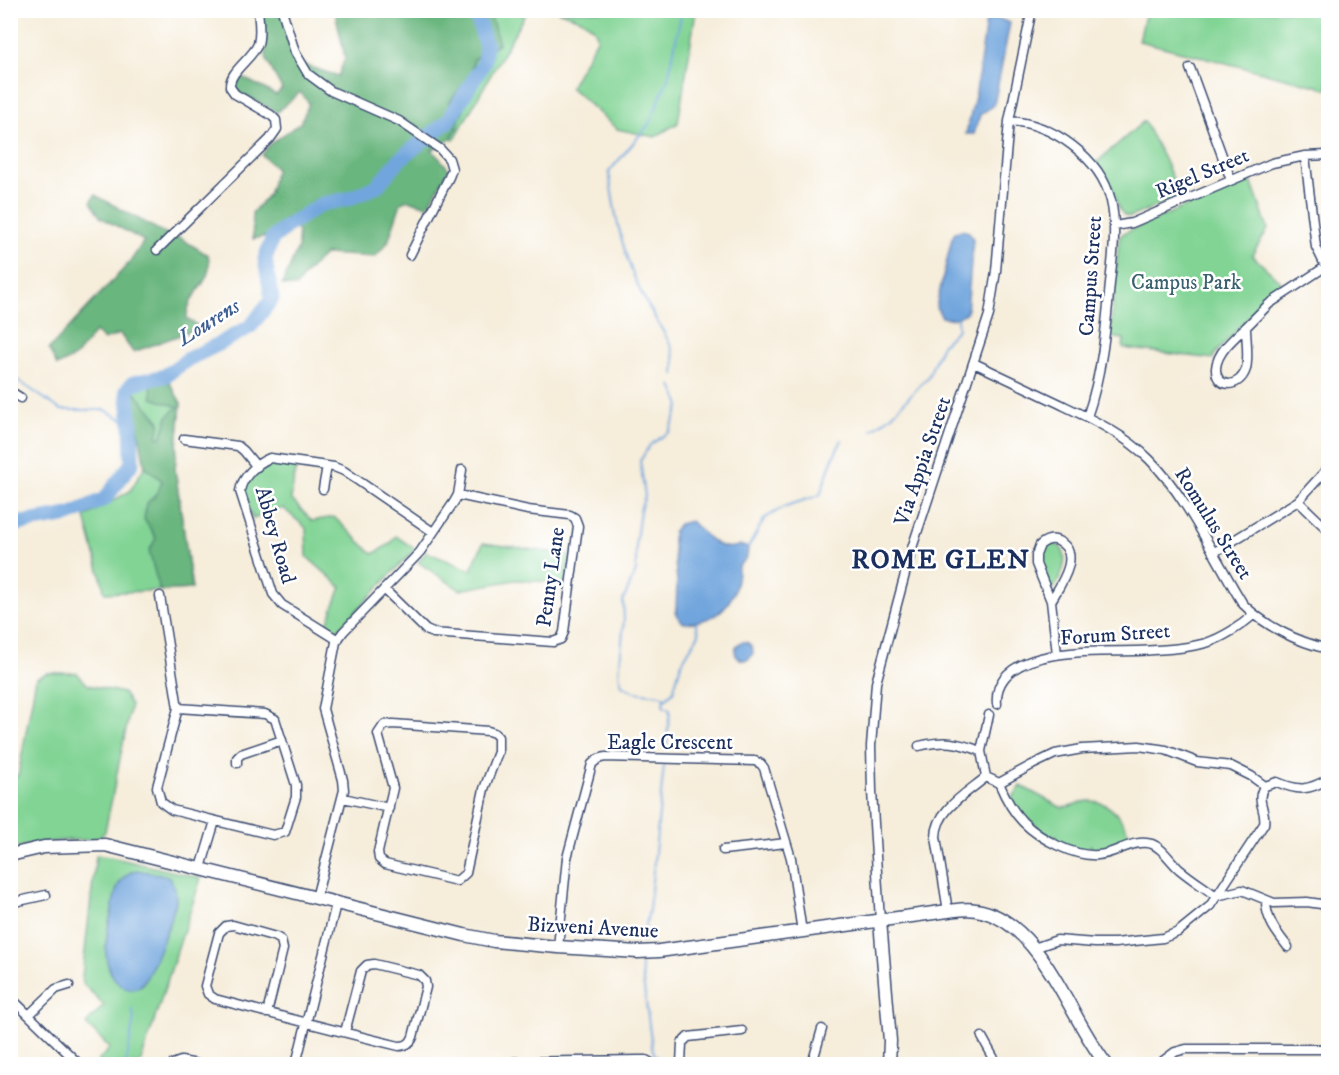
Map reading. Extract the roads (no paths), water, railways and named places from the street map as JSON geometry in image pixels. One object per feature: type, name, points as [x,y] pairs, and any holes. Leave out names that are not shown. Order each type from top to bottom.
[{"type":"street","points":[[157,250],[270,139],[277,129],[276,120],[235,94],[230,87],[231,79],[257,45],[260,28],[258,10]]},
{"type":"street","points":[[282,10],[292,46],[308,74],[331,91],[384,113],[415,131],[445,155],[452,168],[410,255]]},
{"type":"street","name":"Via Appia Street","points":[[880,921],[871,736],[876,683],[915,537],[989,315],[994,291],[1009,121],[1031,14]]},
{"type":"street","points":[[1190,68],[1231,180]]},
{"type":"street","name":"Campus Street","points":[[1009,121],[1024,122],[1066,141],[1081,153],[1099,175],[1111,199],[1115,226],[1106,329],[1094,398],[1088,417]]},
{"type":"street","name":"Rigel Street","points":[[1115,226],[1132,223],[1272,163],[1305,156],[1329,155]]},
{"type":"street","points":[[1246,327],[1245,370],[1238,382],[1231,385],[1225,383],[1217,374],[1216,369],[1224,350],[1246,327],[1282,294],[1327,269],[1316,247],[1305,156]]},
{"type":"street","name":"Romulus Street","points":[[974,363],[1088,417],[1122,437],[1149,460],[1177,493],[1244,604],[1253,615],[1307,644],[1329,649]]},
{"type":"street","points":[[10,391],[21,398]]},
{"type":"street","points":[[184,439],[238,446],[257,467]]},
{"type":"street","name":"Abbey Road","points":[[338,639],[282,605],[273,594],[240,491],[244,479],[270,458],[339,469],[355,477],[433,532]]},
{"type":"street","points":[[324,489],[327,466]]},
{"type":"street","points":[[1213,552],[1298,501],[1329,468]]},
{"type":"street","points":[[316,898],[343,798],[343,780],[322,709],[338,639],[420,552],[458,495],[462,470]]},
{"type":"street","name":"Penny Lane","points":[[384,589],[426,630],[433,633],[553,642],[561,639],[564,632],[578,526],[575,518],[570,515],[528,510],[458,495]]},
{"type":"street","points":[[1298,501],[1329,530]]},
{"type":"street","points":[[1051,601],[1064,580],[1069,563],[1066,549],[1057,540],[1040,545],[1036,560],[1051,601],[1057,654]]},
{"type":"street","points":[[160,596],[177,708],[158,795],[164,805],[172,810],[273,836],[285,832],[296,797],[296,785],[276,722],[268,715],[177,708]]},
{"type":"street","name":"Forum Street","points":[[997,704],[996,693],[999,686],[1010,672],[1030,661],[1057,654],[1187,647],[1209,642],[1244,623],[1253,615]]},
{"type":"street","points":[[986,777],[981,751],[989,716]]},
{"type":"street","points":[[393,723],[488,731],[494,733],[498,738],[498,752],[484,789],[466,873],[462,879],[453,882],[381,861],[378,852],[389,808],[393,784],[378,738],[379,731],[384,725],[393,723]]},
{"type":"street","points":[[237,763],[237,758],[241,754],[282,740]]},
{"type":"street","points":[[919,746],[951,741],[981,751]]},
{"type":"street","points":[[999,783],[1038,761],[1062,753],[1082,749],[1139,746],[1166,750],[1197,762],[1232,766],[1264,786]]},
{"type":"street","name":"Eagle Crescent","points":[[558,947],[567,858],[591,768],[601,757],[758,762],[764,768],[786,843],[795,880],[802,932]]},
{"type":"street","points":[[986,777],[999,783],[1010,807],[1023,822],[1043,837],[1086,855],[1098,855],[1135,844],[1152,844],[1216,896],[1242,890],[1274,903],[1314,902],[1329,905]]},
{"type":"street","points":[[948,911],[936,837],[937,826],[947,810],[986,777]]},
{"type":"street","points":[[1034,948],[1057,940],[1095,944],[1163,938],[1178,932],[1210,906],[1264,824],[1265,818],[1260,797],[1264,786],[1276,782],[1292,789],[1302,789],[1315,787],[1329,779]]},
{"type":"street","points":[[343,798],[389,808]]},
{"type":"street","points":[[201,868],[215,821]]},
{"type":"street","points":[[723,850],[786,843]]},
{"type":"street","name":"Bizweni Avenue","points":[[10,855],[44,847],[105,845],[464,935],[494,941],[638,952],[975,909],[1007,921],[1034,948],[1106,1065]]},
{"type":"street","points":[[10,903],[46,895]]},
{"type":"street","points":[[1266,901],[1266,912],[1270,922],[1288,947]]},
{"type":"street","points":[[296,1065],[336,904]]},
{"type":"street","points":[[880,921],[890,1041],[889,1065]]},
{"type":"street","points":[[267,1013],[283,943],[276,937],[233,925],[226,926],[219,933],[206,992],[214,999],[267,1013],[399,1046],[408,1044],[413,1037],[426,987],[422,977],[374,964],[364,966],[345,1032]]},
{"type":"street","points":[[29,1015],[56,989],[69,985]]},
{"type":"street","points":[[10,997],[80,1065]]},
{"type":"street","points":[[812,1065],[822,1029]]},
{"type":"street","points":[[681,1065],[682,1043],[688,1037],[742,1031]]},
{"type":"street","points":[[982,1036],[997,1065]]},
{"type":"street","points":[[1159,1065],[1175,1052],[1186,1049],[1329,1049]]},
{"type":"street","points":[[508,1065],[514,1062],[639,1060],[646,1060],[653,1065]]},
{"type":"street","points":[[172,1065],[181,1061],[197,1065]]},
{"type":"water","points":[[997,18],[1010,23],[994,105],[980,115],[974,134],[966,134],[976,92],[986,20]]},
{"type":"water","points":[[961,230],[969,232],[973,239],[967,312],[955,318],[942,317],[936,307],[952,238],[955,232]]},
{"type":"water","points":[[691,521],[719,545],[732,547],[740,545],[748,548],[747,557],[738,567],[737,579],[730,600],[724,608],[707,619],[684,623],[676,612],[677,581],[673,532],[679,524]]},
{"type":"water","points":[[744,642],[750,645],[753,651],[750,657],[744,660],[738,657],[735,651],[738,645]]},
{"type":"water","points":[[137,870],[169,877],[175,888],[176,900],[151,970],[141,985],[130,989],[116,980],[110,971],[106,940],[114,897],[119,885],[125,876]]},
{"type":"waterway","name":"Lourens","points":[[10,525],[69,515],[105,499],[132,463],[127,390],[133,383],[165,376],[188,359],[251,326],[272,299],[265,259],[272,239],[287,226],[322,204],[348,199],[377,186],[400,159],[448,121],[484,63],[486,46],[475,10]]},
{"type":"waterway","points":[[674,374],[672,349],[634,278],[628,260],[609,172],[649,124],[668,79],[682,10]]},
{"type":"waterway","points":[[872,430],[891,416],[928,377],[942,345],[958,329],[957,319]]},
{"type":"waterway","points":[[10,375],[61,410],[105,410],[131,424]]},
{"type":"waterway","points":[[666,748],[670,710],[663,706],[664,696],[628,689],[622,685],[619,674],[624,619],[623,601],[636,571],[636,541],[640,510],[645,496],[640,461],[650,445],[669,432],[680,406],[672,385]]},
{"type":"waterway","points":[[748,548],[765,518],[786,506],[820,495],[832,460],[842,440]]},
{"type":"waterway","points":[[664,700],[673,692],[681,664],[699,634],[696,623]]},
{"type":"waterway","points":[[642,943],[649,910],[664,765]]},
{"type":"waterway","points":[[641,966],[652,1047],[655,1055],[667,1064]]},
{"type":"waterway","points":[[126,1064],[134,1018],[132,1009]]},
{"type":"district","name":"ROME GLEN","points":[[941,559]]},
{"type":"park label","name":"Campus Park","points":[[1186,282]]}]
